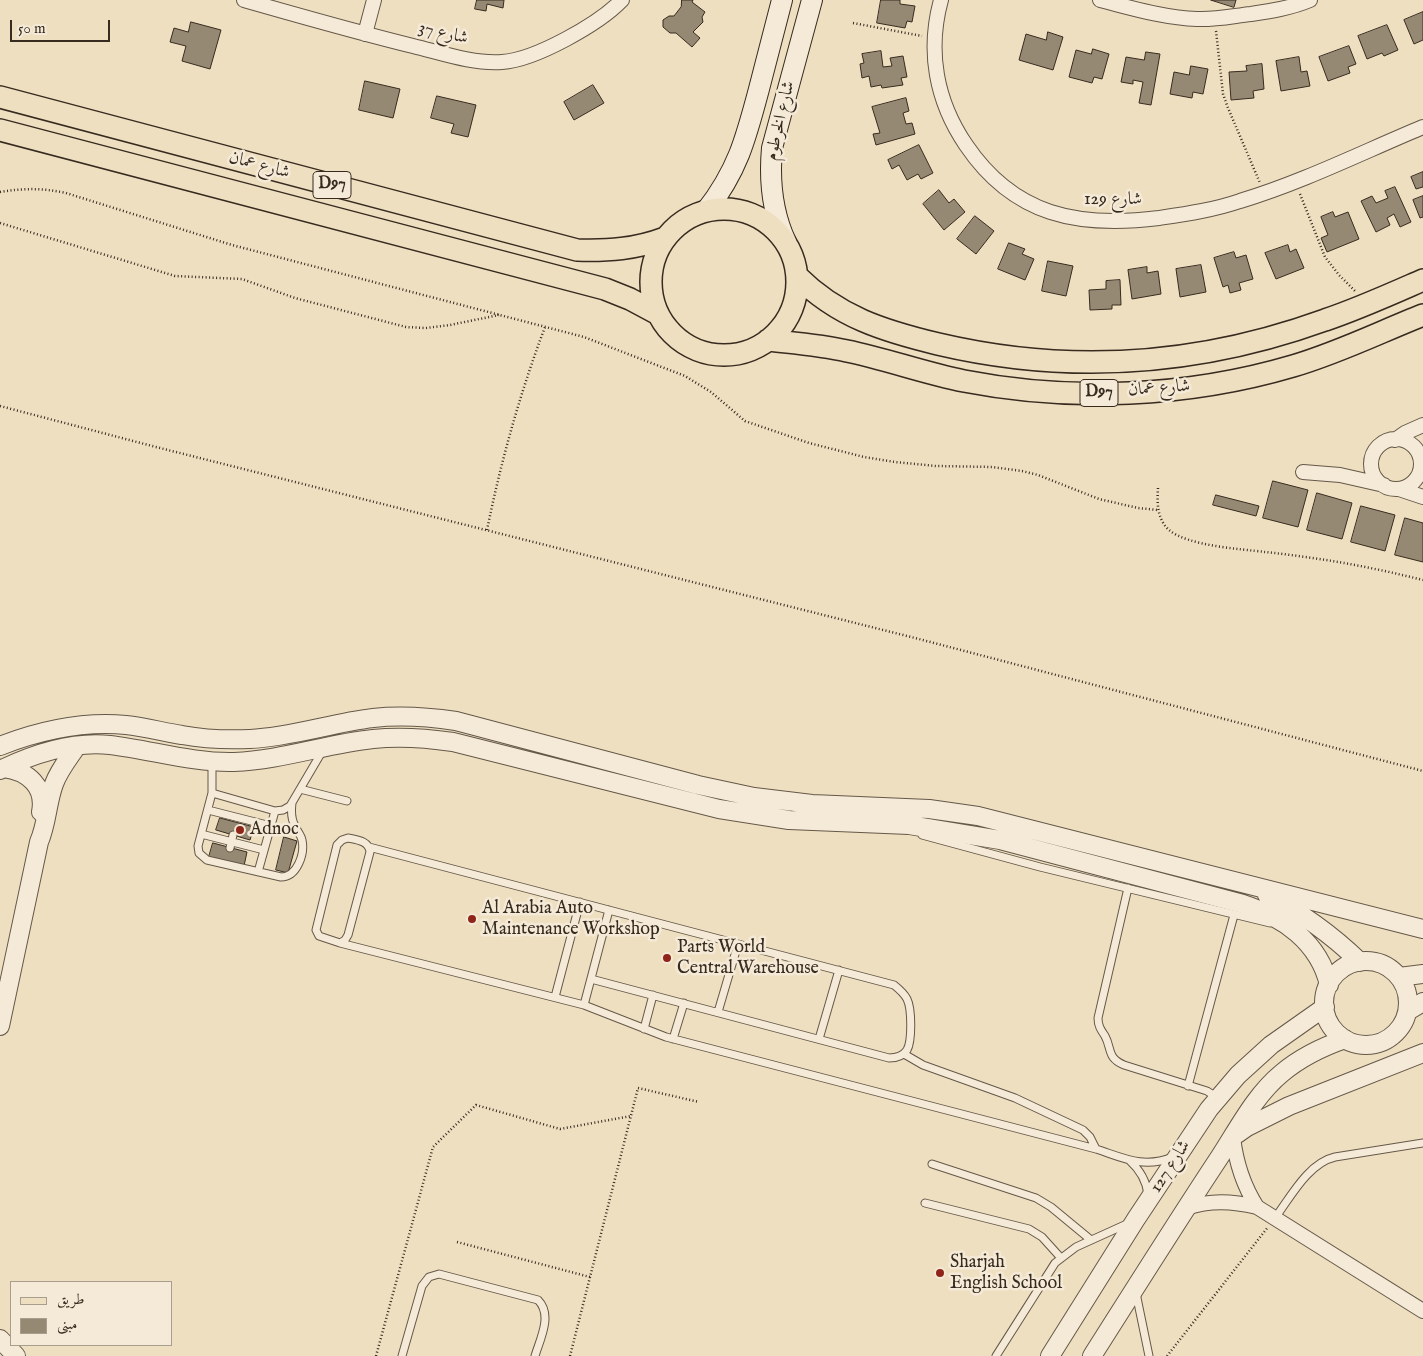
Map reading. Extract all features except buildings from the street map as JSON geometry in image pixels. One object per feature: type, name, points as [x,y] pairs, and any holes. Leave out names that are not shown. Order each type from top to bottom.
[{"type":"main road","name":"شارع الخرطوم","points":[[706,211],[719,194],[744,145],[782,0]]},
{"type":"main road","name":"شارع الخرطوم","points":[[786,242],[778,222],[772,197],[772,148],[812,0]]},
{"type":"main road","name":"شارع عمان","points":[[0,97],[577,250],[627,249],[665,238]]},
{"type":"main road","name":"شارع عمان","points":[[0,130],[605,289],[630,299],[658,314]]},
{"type":"main road","points":[[724,209],[742,211],[759,218],[774,228],[786,242],[794,259],[797,276],[796,295],[791,312],[781,328],[768,340],[752,350],[734,354],[716,354],[698,350],[682,341],[668,329],[658,314],[653,299],[652,267],[657,252],[665,238],[676,226],[690,217],[706,211],[724,209]]},
{"type":"main road","name":"شارع عمان","points":[[797,276],[826,302],[860,321],[879,328],[960,349],[1015,358],[1057,362],[1125,363],[1192,355],[1250,343],[1290,332],[1367,304],[1423,280]]},
{"type":"main road","name":"شارع عمان","points":[[768,340],[845,350],[963,381],[997,386],[1067,392],[1134,392],[1200,386],[1263,374],[1325,355],[1423,315]]},
{"type":"street","name":"شارع 37","points":[[244,0],[463,59],[492,62],[530,57],[590,25],[622,0]]},
{"type":"street","points":[[366,34],[374,0]]},
{"type":"street","name":"شارع 129","points":[[941,0],[934,38],[934,56],[940,88],[952,121],[972,154],[994,178],[1020,198],[1053,213],[1087,221],[1123,221],[1160,218],[1211,209],[1264,193],[1423,127]]},
{"type":"street","points":[[1102,0],[1163,15],[1214,19],[1272,6],[1298,5],[1310,0]]},
{"type":"street","points":[[1396,440],[1405,433],[1423,425]]},
{"type":"street","points":[[1384,486],[1374,476],[1372,462],[1377,449],[1388,441],[1396,440],[1421,448],[1422,471],[1416,480],[1399,489]]},
{"type":"street","points":[[1340,475],[1372,462]]},
{"type":"street","points":[[1303,472],[1340,475],[1399,489],[1423,498]]},
{"type":"street","points":[[0,746],[37,733],[83,725],[126,725],[205,738],[250,739],[290,735],[373,718],[416,716],[436,718],[456,721],[726,792],[812,804],[919,808],[978,816],[1423,929]]},
{"type":"street","points":[[2,768],[34,756],[77,746],[109,745],[176,757],[212,761],[254,760],[373,739],[431,738],[475,746],[718,809],[789,820],[908,825],[947,830],[1036,849],[1243,904],[1266,913],[1288,926],[1314,950],[1324,967],[1329,986]]},
{"type":"street","points":[[0,1026],[39,842],[55,780],[77,746]]},
{"type":"street","points":[[2,768],[25,774],[32,779],[41,791],[43,804],[38,827],[39,842]]},
{"type":"street","points":[[1239,883],[1262,892],[1301,914],[1332,936],[1360,962]]},
{"type":"street","points":[[1360,962],[1371,962],[1382,964],[1399,977],[1408,999],[1408,1011],[1403,1024],[1395,1034],[1384,1042],[1370,1045],[1357,1044],[1345,1039],[1335,1031],[1328,1020],[1324,1007],[1326,993],[1338,972],[1360,962]]},
{"type":"street","points":[[1399,977],[1423,974]]},
{"type":"street","points":[[1408,1011],[1423,1002]]},
{"type":"street","name":"شارع 127","points":[[1050,1356],[1136,1219],[1218,1098],[1238,1075],[1271,1045],[1324,1007]]},
{"type":"street","name":"شارع 127","points":[[1092,1356],[1186,1208],[1264,1091],[1280,1074],[1300,1059],[1345,1039]]},
{"type":"street","points":[[1257,1207],[1242,1181],[1233,1137],[1247,1127],[1289,1106],[1423,1053]]},
{"type":"street","points":[[1186,1208],[1197,1204],[1221,1201],[1257,1207],[1423,1311]]},
{"type":"street","points":[[0,1338],[16,1356]]},
{"type":"lane","points":[[212,793],[275,811],[283,810],[292,803],[324,748]]},
{"type":"lane","points":[[212,761],[212,793],[198,846],[201,856],[207,860],[285,877],[292,874],[297,867],[303,844],[301,835],[293,822],[292,803]]},
{"type":"lane","points":[[300,789],[346,801]]},
{"type":"lane","points":[[208,810],[237,820],[271,826]]},
{"type":"lane","points":[[258,872],[275,811]]},
{"type":"lane","points":[[888,824],[942,841],[1234,915],[1288,926]]},
{"type":"lane","points":[[201,834],[264,850]]},
{"type":"lane","points":[[591,978],[889,1058],[904,1054],[909,1045],[910,1007],[904,994],[894,985],[369,847],[363,842],[348,838],[342,840],[337,845],[316,930],[319,936],[584,1005],[674,1040],[1096,1149],[1129,1160],[1144,1163],[1159,1162],[1180,1153]]},
{"type":"lane","points":[[340,943],[348,935],[370,852],[369,847]]},
{"type":"lane","points":[[1128,888],[1099,1013],[1100,1028],[1106,1037],[1111,1055],[1119,1063],[1207,1091],[1218,1098]]},
{"type":"lane","points":[[555,997],[580,902]]},
{"type":"lane","points":[[584,1005],[609,910]]},
{"type":"lane","points":[[1188,1086],[1234,915]]},
{"type":"lane","points":[[718,1012],[738,944]]},
{"type":"lane","points":[[820,1039],[839,970]]},
{"type":"lane","points":[[644,1029],[653,995]]},
{"type":"lane","points":[[674,1040],[684,1003]]},
{"type":"lane","points":[[904,1054],[923,1064],[1015,1098],[1083,1130],[1090,1137],[1096,1149]]},
{"type":"lane","points":[[1275,1218],[1310,1171],[1321,1162],[1335,1157],[1423,1143]]},
{"type":"lane","points":[[1129,1160],[1146,1182],[1149,1200]]},
{"type":"lane","points":[[932,1164],[1036,1198],[1051,1207],[1091,1240]]},
{"type":"lane","points":[[925,1203],[1029,1229],[1042,1237],[1061,1258]]},
{"type":"lane","points":[[996,1356],[1055,1263],[1066,1254],[1091,1240],[1136,1219]]},
{"type":"lane","points":[[402,1356],[422,1286],[429,1277],[439,1274],[538,1300],[544,1308],[546,1318],[534,1356]]},
{"type":"lane","points":[[1135,1287],[1149,1356]]},
{"type":"path","points":[[1214,19],[1223,94],[1264,193]]},
{"type":"path","points":[[853,23],[934,38]]},
{"type":"path","points":[[1295,181],[1325,257],[1339,275],[1367,304]]},
{"type":"path","points":[[0,192],[38,189],[66,194],[232,245],[584,337],[685,376],[711,392],[744,421],[809,443],[864,457],[895,462],[936,466],[992,467],[1022,471],[1046,478],[1099,499],[1138,508],[1158,510]]},
{"type":"path","points":[[0,223],[175,276],[242,279],[294,298],[401,326],[426,328],[500,315]]},
{"type":"path","points":[[487,530],[496,483],[511,426],[531,362],[545,327]]},
{"type":"path","points":[[0,406],[924,640],[1423,770]]},
{"type":"path","points":[[1158,488],[1158,510],[1164,524],[1177,535],[1203,543],[1326,560],[1423,580]]},
{"type":"path","points":[[570,1356],[638,1088],[699,1102]]},
{"type":"path","points":[[376,1356],[433,1147],[476,1105],[560,1129],[631,1116]]},
{"type":"path","points":[[1167,1356],[1275,1218]]},
{"type":"path","points":[[457,1242],[590,1277]]},
{"type":"place","name":"Adnoc","points":[[240,830]]},
{"type":"place","name":"Al Arabia Auto Maintenance Workshop","points":[[472,919]]},
{"type":"place","name":"Parts World Central Warehouse","points":[[667,958]]},
{"type":"place","name":"Sharjah English School","points":[[940,1273]]}]
